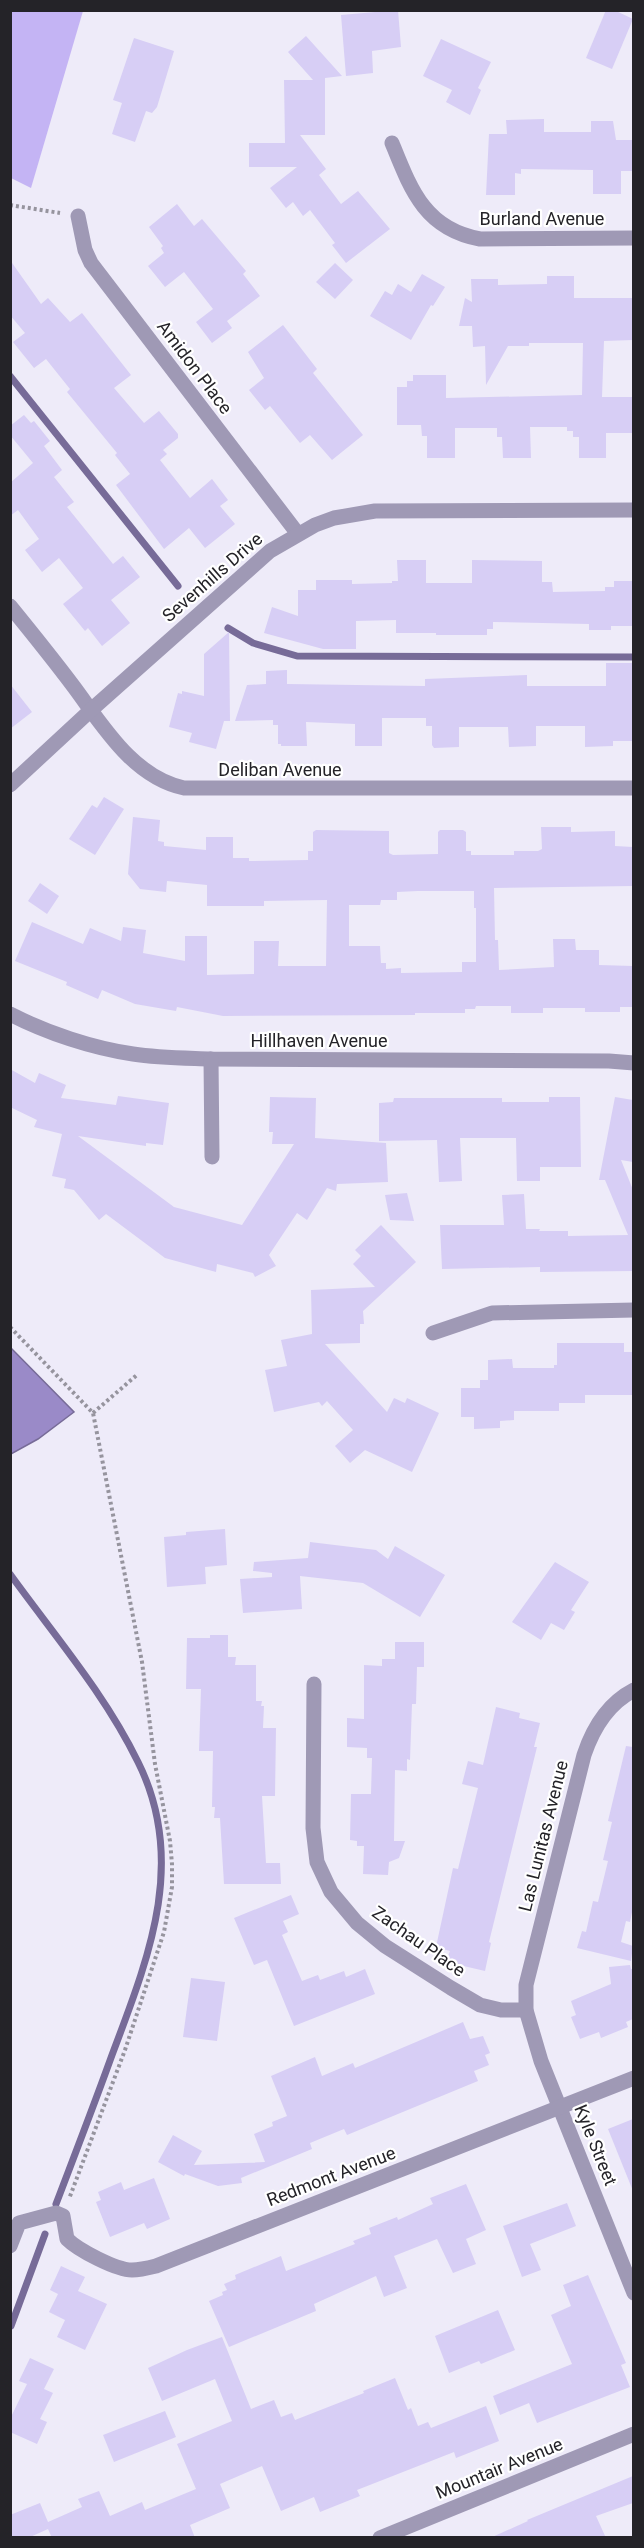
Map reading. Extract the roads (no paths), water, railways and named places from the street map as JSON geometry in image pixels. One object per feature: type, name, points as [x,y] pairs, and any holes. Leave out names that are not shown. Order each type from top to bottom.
[{"type":"street","name":"Burland Avenue","points":[[392,143],[419,201],[438,221],[466,236],[480,239],[633,238]]},
{"type":"street","name":"Amidon Place","points":[[78,216],[85,250],[91,263],[298,534]]},
{"type":"street","name":"Sevenhills Drive","points":[[10,785],[270,551],[298,534],[334,518],[375,511],[633,510]]},
{"type":"street","name":"Deliban Avenue","points":[[10,606],[111,737],[136,763],[166,785],[184,789],[633,788]]},
{"type":"street","name":"Hillhaven Avenue","points":[[10,1014],[64,1036],[134,1054],[212,1059],[609,1060],[633,1063]]},
{"type":"street","points":[[212,1059],[212,1157]]},
{"type":"street","points":[[433,1333],[492,1313],[633,1310]]},
{"type":"street","name":"Zachau Place","points":[[314,1684],[313,1828],[317,1862],[331,1892],[357,1923],[385,1946],[451,1988],[480,2005],[501,2010],[526,2010]]},
{"type":"street","name":"Las Lunitas Avenue","points":[[526,2010],[526,1985],[584,1755],[591,1735],[602,1717],[614,1703],[633,1690]]},
{"type":"street","name":"Kyle Street","points":[[526,2010],[541,2061],[633,2293]]},
{"type":"street","name":"Redmont Avenue","points":[[10,2246],[19,2223],[56,2213],[63,2216],[65,2235],[70,2242],[119,2268],[144,2269],[633,2078]]},
{"type":"street","name":"Mountair Avenue","points":[[380,2538],[633,2434]]},
{"type":"waterway","points":[[10,376],[178,586]]},
{"type":"waterway","points":[[228,628],[253,643],[297,656],[634,657]]},
{"type":"waterway","points":[[10,1574],[95,1689],[125,1737],[153,1799],[160,1836],[161,1873],[157,1910],[149,1946],[126,2019],[56,2204]]},
{"type":"waterway","points":[[11,2326],[45,2234]]}]
